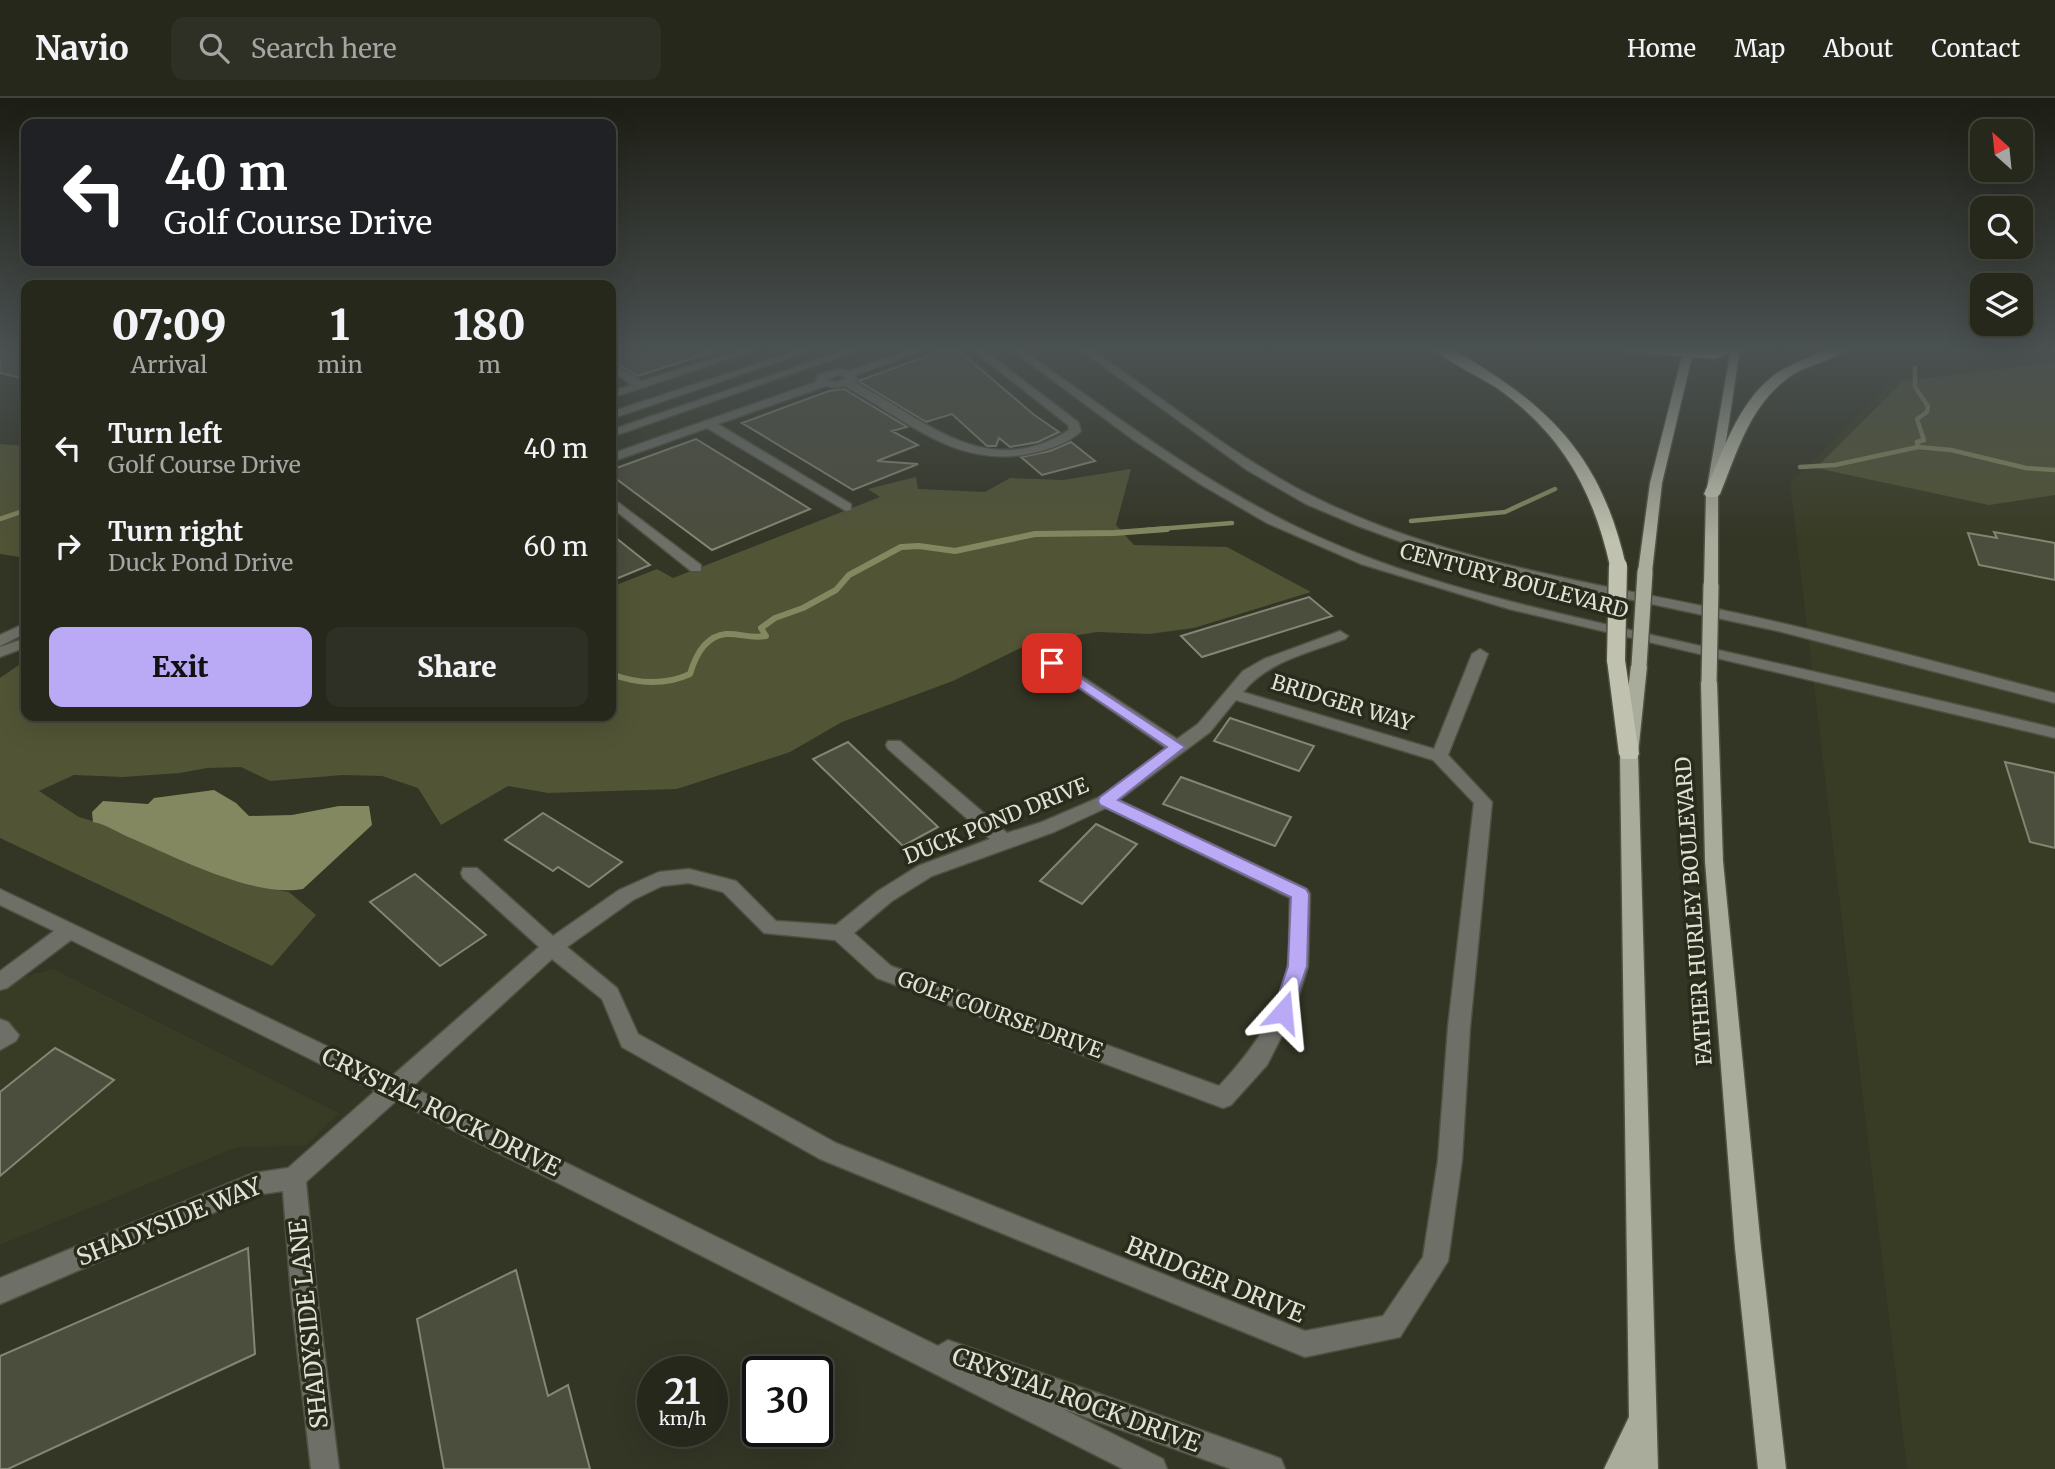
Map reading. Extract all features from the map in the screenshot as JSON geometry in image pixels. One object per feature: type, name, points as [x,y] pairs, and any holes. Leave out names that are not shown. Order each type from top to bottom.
[{"type":"highway","points":[[1534,412],[1581,464],[1602,502],[1614,536],[1618,566],[1616,660],[1629,754]]},
{"type":"highway","points":[[1712,494],[1739,430],[1750,412]]},
{"type":"main road","points":[[1644,1469],[1629,754],[1639,666],[1645,572],[1656,483],[1673,412]]},
{"type":"main road","name":"FATHER HURLEY BOULEVARD","points":[[1725,412],[1712,494],[1709,682],[1714,861],[1747,1235],[1772,1469]]},
{"type":"main road","points":[[1618,1469],[1642,1420]]},
{"type":"street","points":[[616,432],[674,412]]},
{"type":"street","points":[[616,456],[739,412]]},
{"type":"street","points":[[897,412],[914,424],[970,451],[985,456],[1006,457],[1055,444],[1075,431],[1074,424],[1058,412]]},
{"type":"street","name":"CENTURY BOULEVARD","points":[[1103,412],[1215,487],[1272,520],[1391,570],[1537,613],[2055,733]]},
{"type":"street","name":"CENTURY BOULEVARD","points":[[1174,412],[1262,474],[1309,500],[1395,536],[1520,573],[1740,618],[2055,698]]},
{"type":"street","points":[[709,424],[846,507]]},
{"type":"street","points":[[616,505],[696,568]]},
{"type":"street","points":[[0,641],[21,630]]},
{"type":"street","name":"DUCK POND DRIVE","points":[[840,933],[885,896],[925,871],[1048,827],[1106,801],[1203,728],[1248,674],[1269,662],[1340,636]]},
{"type":"street","points":[[0,652],[21,644]]},
{"type":"street","points":[[1439,756],[1480,654]]},
{"type":"street","points":[[1052,663],[1177,747]]},
{"type":"street","name":"BRIDGER WAY","points":[[1232,694],[1439,756]]},
{"type":"street","points":[[894,744],[1003,841]]},
{"type":"street","name":"BRIDGER DRIVE","points":[[470,873],[552,947],[610,994],[631,1040],[828,1151],[1305,1345],[1391,1328],[1435,1261],[1450,1160],[1459,1027],[1483,802],[1439,756]]},
{"type":"street","name":"GOLF COURSE DRIVE","points":[[840,933],[884,972],[1223,1098],[1259,1058],[1283,1012],[1298,966],[1300,894],[1106,801]]},
{"type":"street","points":[[294,1178],[552,947],[626,895],[659,879],[689,876],[729,886],[771,928],[840,933]]},
{"type":"street","name":"CRYSTAL ROCK DRIVE","points":[[0,896],[393,1087],[1153,1469]]},
{"type":"street","points":[[0,982],[70,930]]},
{"type":"street","points":[[0,1028],[8,1035],[0,1041]]},
{"type":"street","name":"SHADYSIDE WAY","points":[[0,1291],[254,1184],[294,1178]]},
{"type":"street","name":"SHADYSIDE LANE","points":[[294,1178],[304,1294],[325,1469]]},
{"type":"street","name":"CRYSTAL ROCK DRIVE","points":[[880,1330],[1271,1469]]},
{"type":"shaded area","points":[[1862,412],[2055,412],[2055,1469],[1907,1469],[1790,483]]},
{"type":"shaded area","points":[[1872,412],[2055,412],[2055,495],[1989,505],[1816,468]]},
{"type":"shaded area","points":[[0,444],[21,446],[21,557],[0,554]]},
{"type":"shaded area","points":[[1131,469],[1116,525],[1134,545],[1227,547],[1311,592],[1194,628],[1149,634],[1097,632],[1031,643],[953,681],[842,722],[790,752],[677,789],[548,793],[508,786],[441,825],[418,788],[382,776],[343,775],[270,781],[241,767],[207,768],[123,777],[74,775],[39,791],[79,817],[109,826],[209,871],[289,892],[316,915],[272,966],[0,838],[0,678],[21,663],[21,721],[616,721],[616,585],[657,569],[673,578],[880,497],[868,489],[916,477],[918,489],[985,492],[1010,478],[1063,480]]},
{"type":"shaded area","points":[[214,790],[236,803],[249,816],[292,815],[339,806],[369,806],[372,825],[303,889],[284,890],[262,888],[216,875],[93,822],[92,812],[103,801],[148,804],[154,798]]},
{"type":"shaded area","points":[[53,969],[339,1113],[305,1146],[237,1147],[0,1245],[0,993],[23,977]]},
{"type":"building","points":[[772,412],[882,412],[907,427],[892,431],[918,445],[877,461],[918,464],[853,490],[742,423]]},
{"type":"building","points":[[909,412],[1031,412],[1059,432],[1038,442],[1010,447],[999,438],[996,446],[987,446],[952,414],[926,422]]},
{"type":"building","points":[[696,439],[810,509],[712,550],[616,479],[616,468]]},
{"type":"building","points":[[1071,442],[1095,461],[1042,475],[1021,457],[1050,451]]},
{"type":"building","points":[[1994,532],[2055,543],[2055,580],[1979,565],[1968,533],[1997,538]]},
{"type":"building","points":[[616,538],[650,565],[616,579]]},
{"type":"building","points":[[1309,597],[1332,616],[1202,657],[1181,636]]},
{"type":"building","points":[[1230,718],[1314,746],[1299,771],[1214,741]]},
{"type":"building","points":[[848,742],[938,827],[903,846],[813,759]]},
{"type":"building","points":[[2005,762],[2055,773],[2055,848],[2030,842]]},
{"type":"building","points":[[1181,777],[1291,817],[1275,846],[1163,804]]},
{"type":"building","points":[[543,813],[622,862],[589,887],[558,867],[553,871],[505,840]]},
{"type":"building","points":[[1096,824],[1137,844],[1082,904],[1040,881]]},
{"type":"building","points":[[415,874],[486,935],[440,966],[370,902]]},
{"type":"building","points":[[55,1048],[114,1080],[0,1176],[0,1092]]},
{"type":"building","points":[[248,1248],[255,1354],[8,1469],[0,1469],[0,1356]]},
{"type":"building","points":[[516,1270],[548,1396],[568,1385],[590,1469],[444,1469],[417,1319]]},
{"type":"waterway","points":[[1918,447],[1917,442],[1924,440],[1917,419],[1927,412]]},
{"type":"waterway","points":[[1800,467],[1835,465],[1918,447]]},
{"type":"waterway","points":[[1918,447],[1951,450],[2026,468],[2055,470]]},
{"type":"waterway","points":[[1411,521],[1505,512],[1555,489]]},
{"type":"waterway","points":[[0,519],[21,512]]},
{"type":"waterway","points":[[1146,530],[1232,523]]},
{"type":"waterway","points":[[616,676],[631,680],[661,682],[690,674],[698,654],[712,639],[726,634],[766,636],[761,628],[775,618],[803,608],[836,590],[849,575],[901,547],[919,546],[955,551],[1035,534],[1167,529]]},
{"type":"route","points":[[1052,663],[1177,747],[1106,801],[1300,894],[1298,966],[1283,1012]]}]
